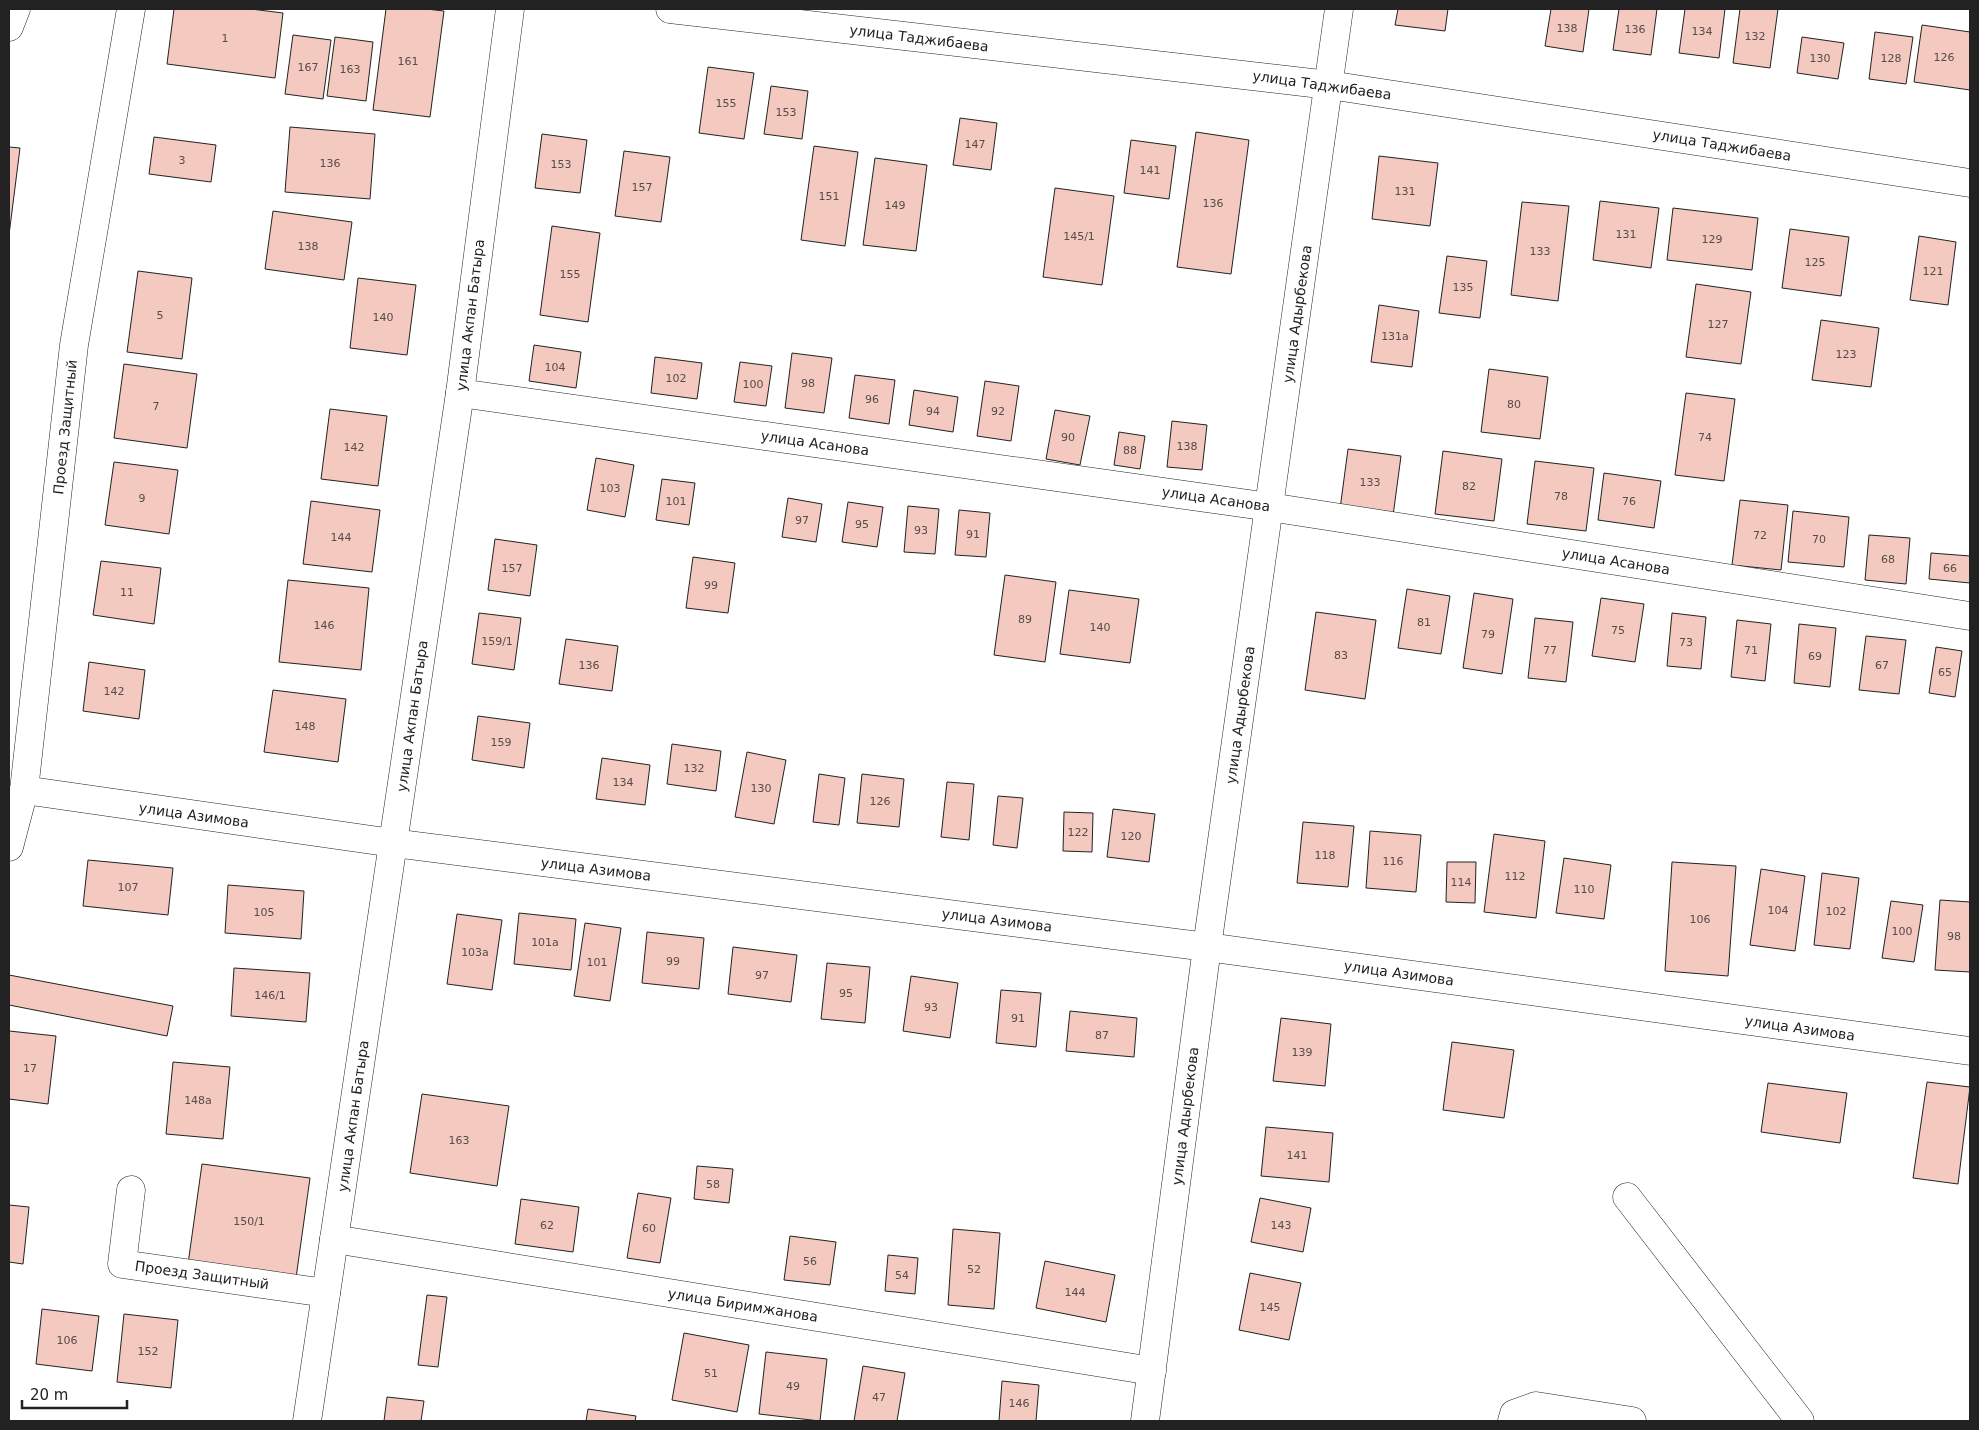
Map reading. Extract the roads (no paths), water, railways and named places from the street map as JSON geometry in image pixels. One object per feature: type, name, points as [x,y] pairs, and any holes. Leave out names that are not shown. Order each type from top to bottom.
[{"type":"street","points":[[9,27],[16,9]]},
{"type":"street","name":"Проезд Защитный","points":[[9,847],[24,790],[74,344],[132,9]]},
{"type":"street","name":"улица Акпан Батыра","points":[[307,1421],[460,393],[510,9]]},
{"type":"street","name":"улица Таджибаева","points":[[670,9],[1329,85],[1970,183]]},
{"type":"street","name":"улица Адырбекова","points":[[1145,1421],[1206,947],[1340,9]]},
{"type":"street","name":"улица Асанова","points":[[460,393],[1270,507],[1970,616]]},
{"type":"street","name":"улица Азимова","points":[[24,790],[393,843],[1206,947],[1970,1051]]},
{"type":"street","name":"Проезд Защитный","points":[[131,1190],[122,1264],[326,1293]]},
{"type":"street","points":[[1627,1197],[1800,1421]]},
{"type":"street","name":"улица Биримжанова","points":[[334,1239],[1152,1371]]},
{"type":"street","points":[[1512,1421],[1514,1414],[1536,1406],[1632,1421]]}]
